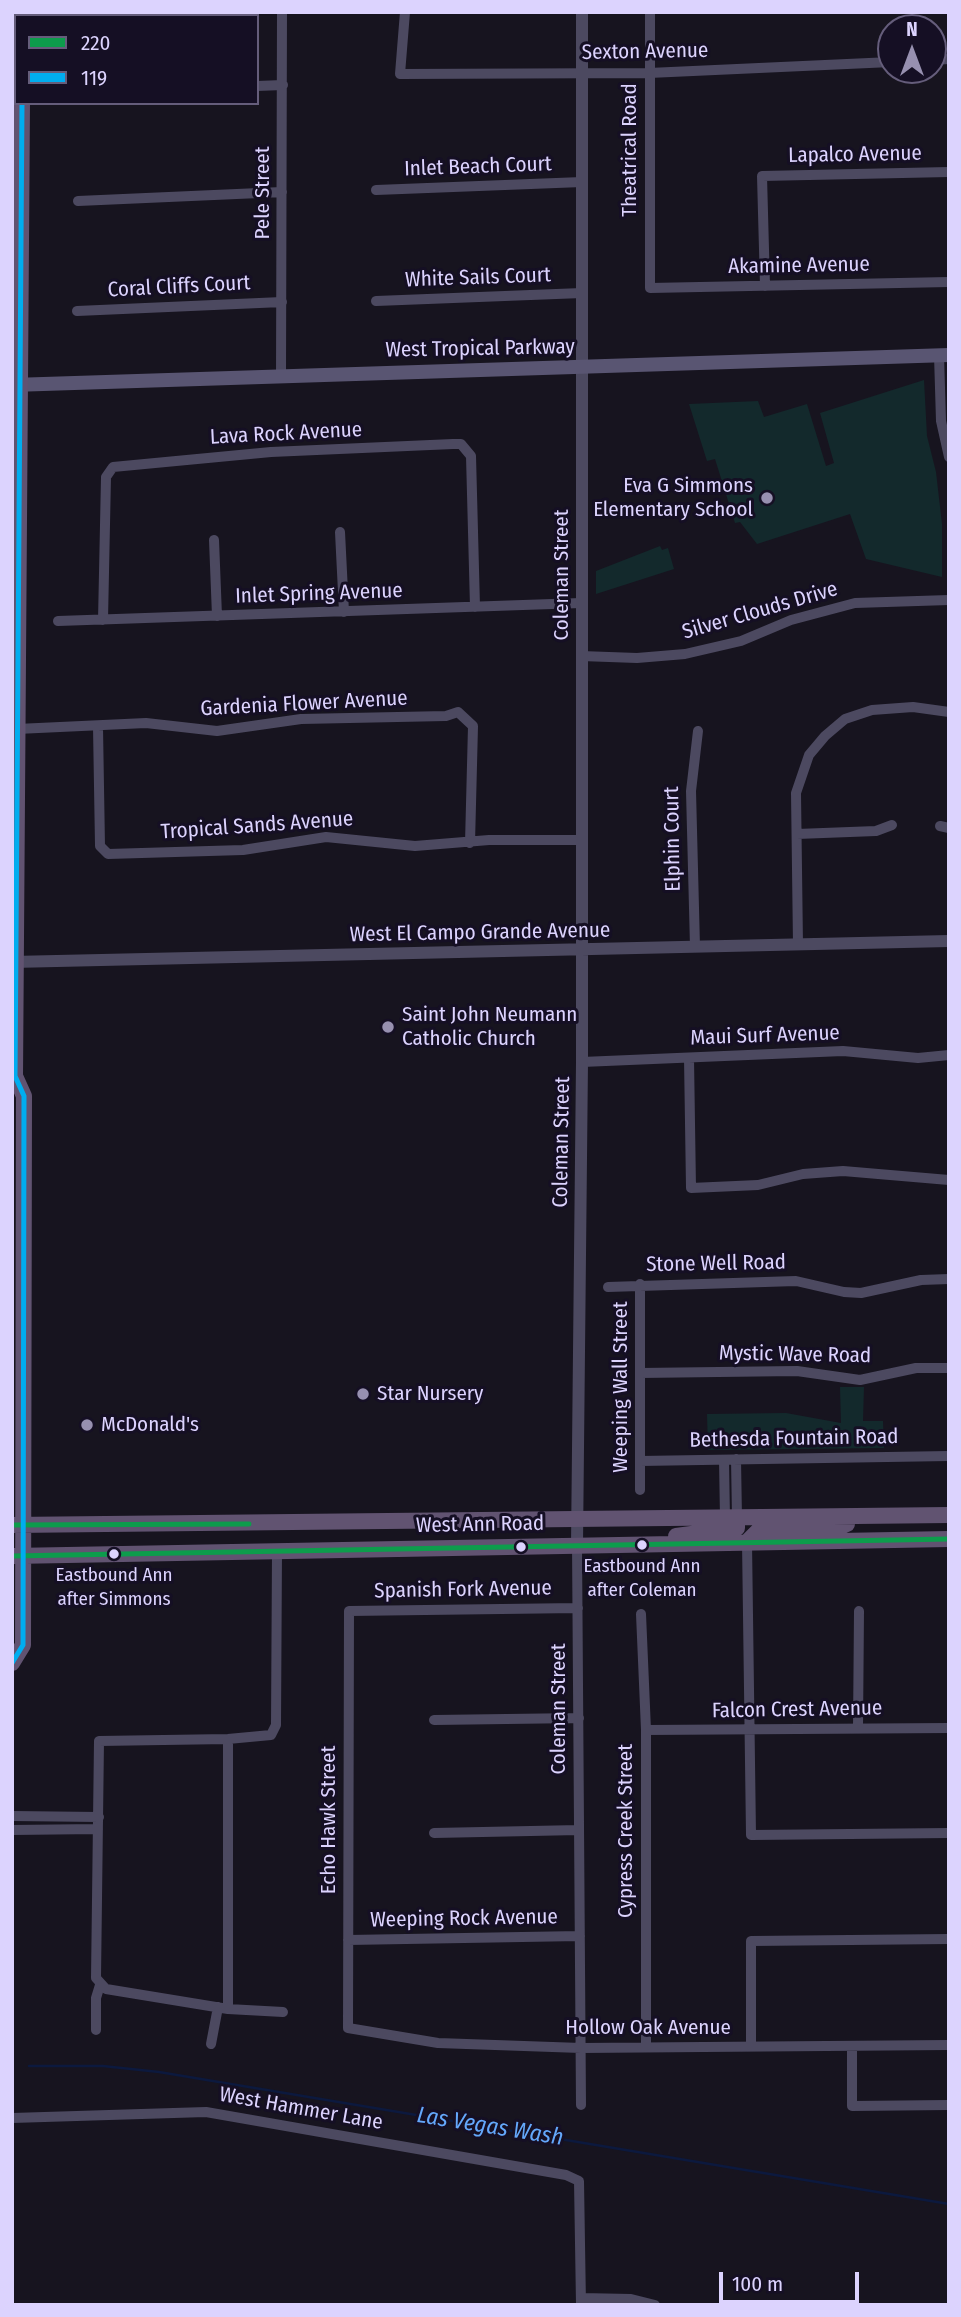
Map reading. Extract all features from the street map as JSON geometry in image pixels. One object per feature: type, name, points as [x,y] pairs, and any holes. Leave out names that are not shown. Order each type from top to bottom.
[{"type":"main road","points":[[12,1663],[23,1646],[18,1555],[18,1136],[24,1096],[13,1078],[17,729],[16,259],[22,105]]},
{"type":"main road","name":"West Tropical Parkway","points":[[16,385],[944,355]]},
{"type":"main road","name":"West Ann Road","points":[[18,1525],[949,1515]]},
{"type":"main road","points":[[747,1542],[758,1531],[840,1527],[865,1516]]},
{"type":"main road","points":[[650,1544],[686,1533],[737,1528],[731,1518]]},
{"type":"main road","points":[[276,1524],[277,1550]]},
{"type":"main road","name":"West Ann Road","points":[[18,1555],[949,1539]]},
{"type":"street","name":"Pele Street","points":[[281,375],[282,12]]},
{"type":"street","name":"Sexton Avenue","points":[[405,12],[400,74],[649,73],[877,63]]},
{"type":"street","name":"Coleman Street","points":[[581,2105],[577,1521],[582,1062],[582,12]]},
{"type":"street","name":"Theatrical Road","points":[[650,12],[650,288]]},
{"type":"street","points":[[259,86],[283,85]]},
{"type":"street","name":"Lapalco Avenue","points":[[765,286],[762,176],[949,172]]},
{"type":"street","name":"Inlet Beach Court","points":[[376,190],[582,182]]},
{"type":"street","points":[[78,201],[282,191]]},
{"type":"street","name":"Akamine Avenue","points":[[650,288],[949,282]]},
{"type":"street","name":"White Sails Court","points":[[376,301],[582,293]]},
{"type":"street","name":"Coral Cliffs Court","points":[[77,311],[282,302]]},
{"type":"street","points":[[944,355],[941,421],[949,457]]},
{"type":"street","name":"Lava Rock Avenue","points":[[103,620],[108,471],[120,464],[271,452],[453,444],[461,444],[472,462],[475,607]]},
{"type":"street","points":[[340,532],[344,612]]},
{"type":"street","points":[[214,540],[217,616]]},
{"type":"street","name":"Silver Clouds Drive","points":[[581,656],[637,659],[685,654],[741,641],[791,620],[855,603],[949,600]]},
{"type":"street","name":"Inlet Spring Avenue","points":[[58,621],[581,603]]},
{"type":"street","points":[[798,944],[796,793],[810,755],[825,736],[845,719],[872,709],[913,707],[949,712]]},
{"type":"street","name":"Gardenia Flower Avenue","points":[[17,729],[146,723],[217,731],[301,719],[446,716],[458,712],[466,716],[473,726],[470,752],[470,843]]},
{"type":"street","name":"Tropical Sands Avenue","points":[[98,727],[100,846],[104,851],[113,854],[243,850],[326,837],[415,846],[581,840]]},
{"type":"street","name":"Elphin Court","points":[[695,947],[691,791],[698,731]]},
{"type":"street","points":[[797,834],[876,831],[892,825]]},
{"type":"street","name":"West El Campo Grande Avenue","points":[[14,962],[949,941]]},
{"type":"street","name":"Maui Surf Avenue","points":[[582,1062],[843,1051],[918,1058],[949,1055]]},
{"type":"street","points":[[690,1058],[691,1188],[758,1185],[803,1174],[843,1171],[949,1180]]},
{"type":"street","name":"Stone Well Road","points":[[608,1287],[796,1281],[844,1292],[861,1293],[921,1280],[949,1279]]},
{"type":"street","name":"Weeping Wall Street","points":[[640,1284],[640,1490]]},
{"type":"street","name":"Mystic Wave Road","points":[[640,1373],[797,1371],[860,1380],[916,1368],[949,1368]]},
{"type":"street","name":"Bethesda Fountain Road","points":[[640,1461],[949,1456]]},
{"type":"street","points":[[724,1460],[731,1518]]},
{"type":"street","points":[[731,1518],[736,1460]]},
{"type":"street","points":[[747,1542],[751,1835],[949,1833]]},
{"type":"street","points":[[277,1550],[276,1725],[271,1735],[228,1740],[99,1741],[96,1978],[106,1989],[223,2008],[283,2012]]},
{"type":"street","name":"Spanish Fork Avenue","points":[[349,1611],[578,1608]]},
{"type":"street","name":"Echo Hawk Street","points":[[348,2028],[349,1611]]},
{"type":"street","points":[[858,1728],[859,1611]]},
{"type":"street","name":"Cypress Creek Street","points":[[642,1614],[646,1730],[646,2048]]},
{"type":"street","points":[[434,1720],[579,1718]]},
{"type":"street","name":"Falcon Crest Avenue","points":[[646,1730],[949,1728]]},
{"type":"street","points":[[211,2044],[223,2008],[228,1740]]},
{"type":"street","points":[[12,1816],[99,1817]]},
{"type":"street","points":[[12,1830],[98,1829]]},
{"type":"street","points":[[434,1833],[579,1830]]},
{"type":"street","name":"Weeping Rock Avenue","points":[[348,1940],[580,1936]]},
{"type":"street","points":[[751,2046],[751,1941],[949,1939]]},
{"type":"street","points":[[96,2030],[96,1998],[100,1985]]},
{"type":"street","name":"Hollow Oak Avenue","points":[[348,2028],[439,2043],[581,2048],[949,2045]]},
{"type":"street","points":[[852,2046],[852,2106],[949,2105]]},
{"type":"street","name":"West Hammer Lane","points":[[12,2118],[206,2112],[566,2175],[579,2181],[581,2301]]},
{"type":"street","points":[[581,2301],[631,2299],[655,2305]]},
{"type":"green space","points":[[924,380],[927,436],[936,472],[942,524],[942,577],[866,559],[850,514],[757,544],[740,522],[735,523],[715,459],[707,461],[689,404],[758,401],[764,417],[807,404],[826,466],[834,463],[820,413]]},
{"type":"green space","points":[[660,546],[662,550],[668,548],[674,569],[596,594],[596,571]]},
{"type":"green space","points":[[840,1387],[864,1387],[863,1421],[883,1421],[884,1448],[708,1450],[707,1414],[786,1413],[841,1423]]},
{"type":"waterway","name":"Las Vegas Wash","points":[[29,2066],[103,2066],[159,2072],[949,2204]]},
{"type":"transit line","name":"119","points":[[12,1663],[23,1645],[24,1096],[15,1076],[22,105]]},
{"type":"transit line","name":"220","points":[[12,1525],[249,1524]]},
{"type":"transit line","name":"220","points":[[12,1556],[949,1539]]},
{"type":"place","name":"Eva G Simmons Elementary School","points":[[767,498]]},
{"type":"place","name":"Saint John Neumann Catholic Church","points":[[388,1027]]},
{"type":"place","name":"Star Nursery","points":[[363,1394]]},
{"type":"place","name":"McDonald's","points":[[87,1425]]},
{"type":"place","name":"Eastbound Ann after Coleman","points":[[642,1545]]},
{"type":"place","name":"Eastbound Ann after Simmons","points":[[114,1554]]}]
